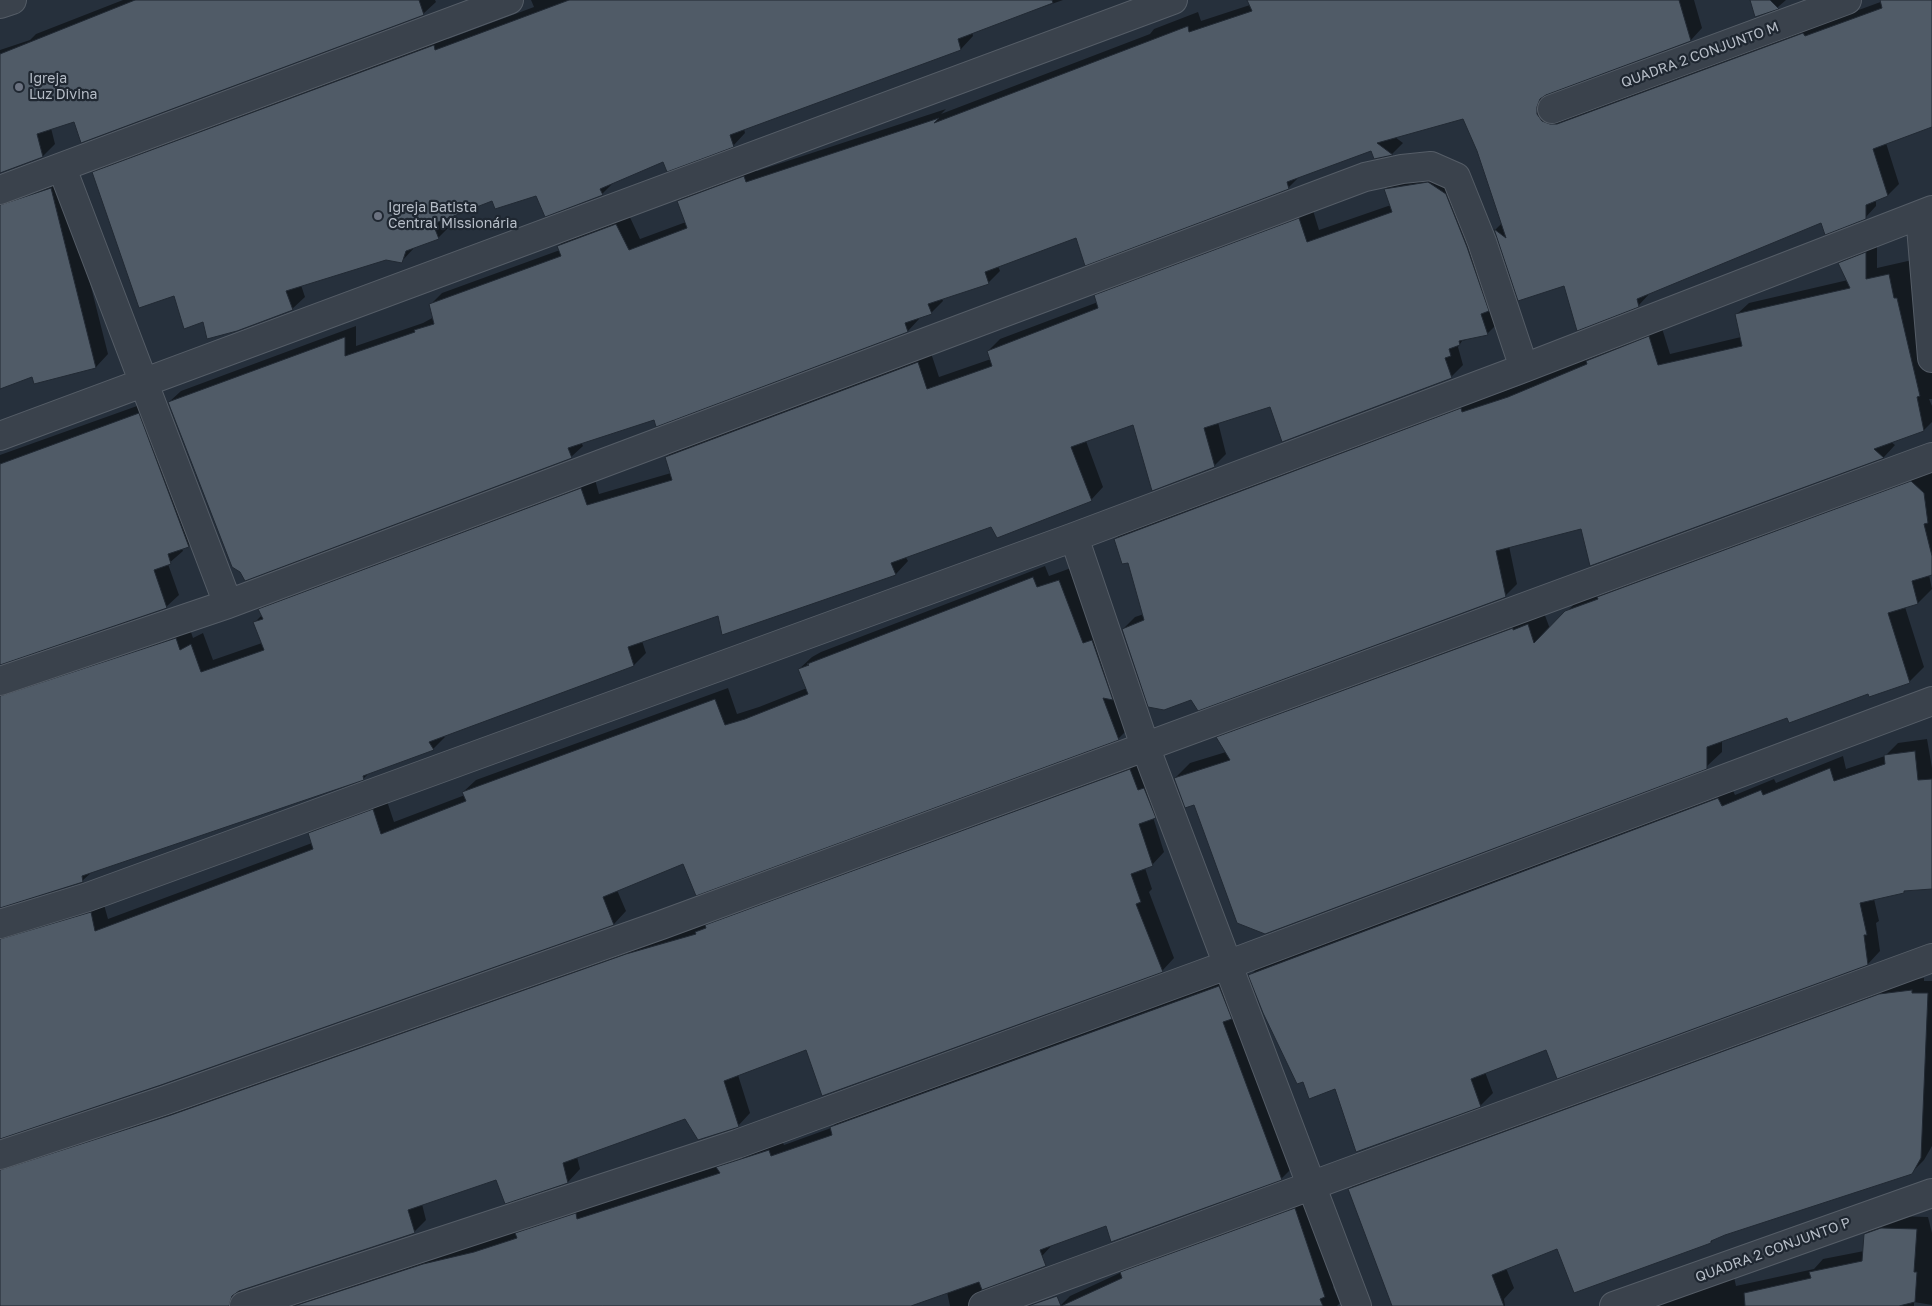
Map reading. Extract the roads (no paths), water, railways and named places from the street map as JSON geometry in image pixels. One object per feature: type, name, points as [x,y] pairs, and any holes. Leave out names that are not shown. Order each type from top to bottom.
[{"type":"street","points":[[0,4],[12,0]]},
{"type":"street","points":[[0,190],[509,0]]},
{"type":"street","points":[[0,436],[1173,0]]},
{"type":"street","name":"QUADRA 2 CONJUNTO M","points":[[1552,109],[1847,0]]},
{"type":"street","points":[[0,681],[228,604],[1364,177],[1402,169],[1431,166],[1456,177],[1482,242],[1524,368]]},
{"type":"street","points":[[62,168],[228,604]]},
{"type":"street","points":[[0,924],[88,897],[1074,537],[1524,368],[1926,212],[1932,358]]},
{"type":"street","points":[[0,1155],[175,1097],[661,925],[1932,457]]},
{"type":"street","points":[[1074,537],[1145,746],[1226,965],[1313,1184],[1357,1306]]},
{"type":"street","points":[[244,1306],[737,1144],[1226,965],[1932,701]]},
{"type":"street","points":[[983,1306],[1932,958]]},
{"type":"street","name":"QUADRA 2 CONJUNTO P","points":[[1614,1306],[1932,1193]]},
{"type":"place","name":"Igreja Luz Divina","points":[[19,87]]},
{"type":"place","name":"Igreja Batista Central Missionária","points":[[378,216]]}]
